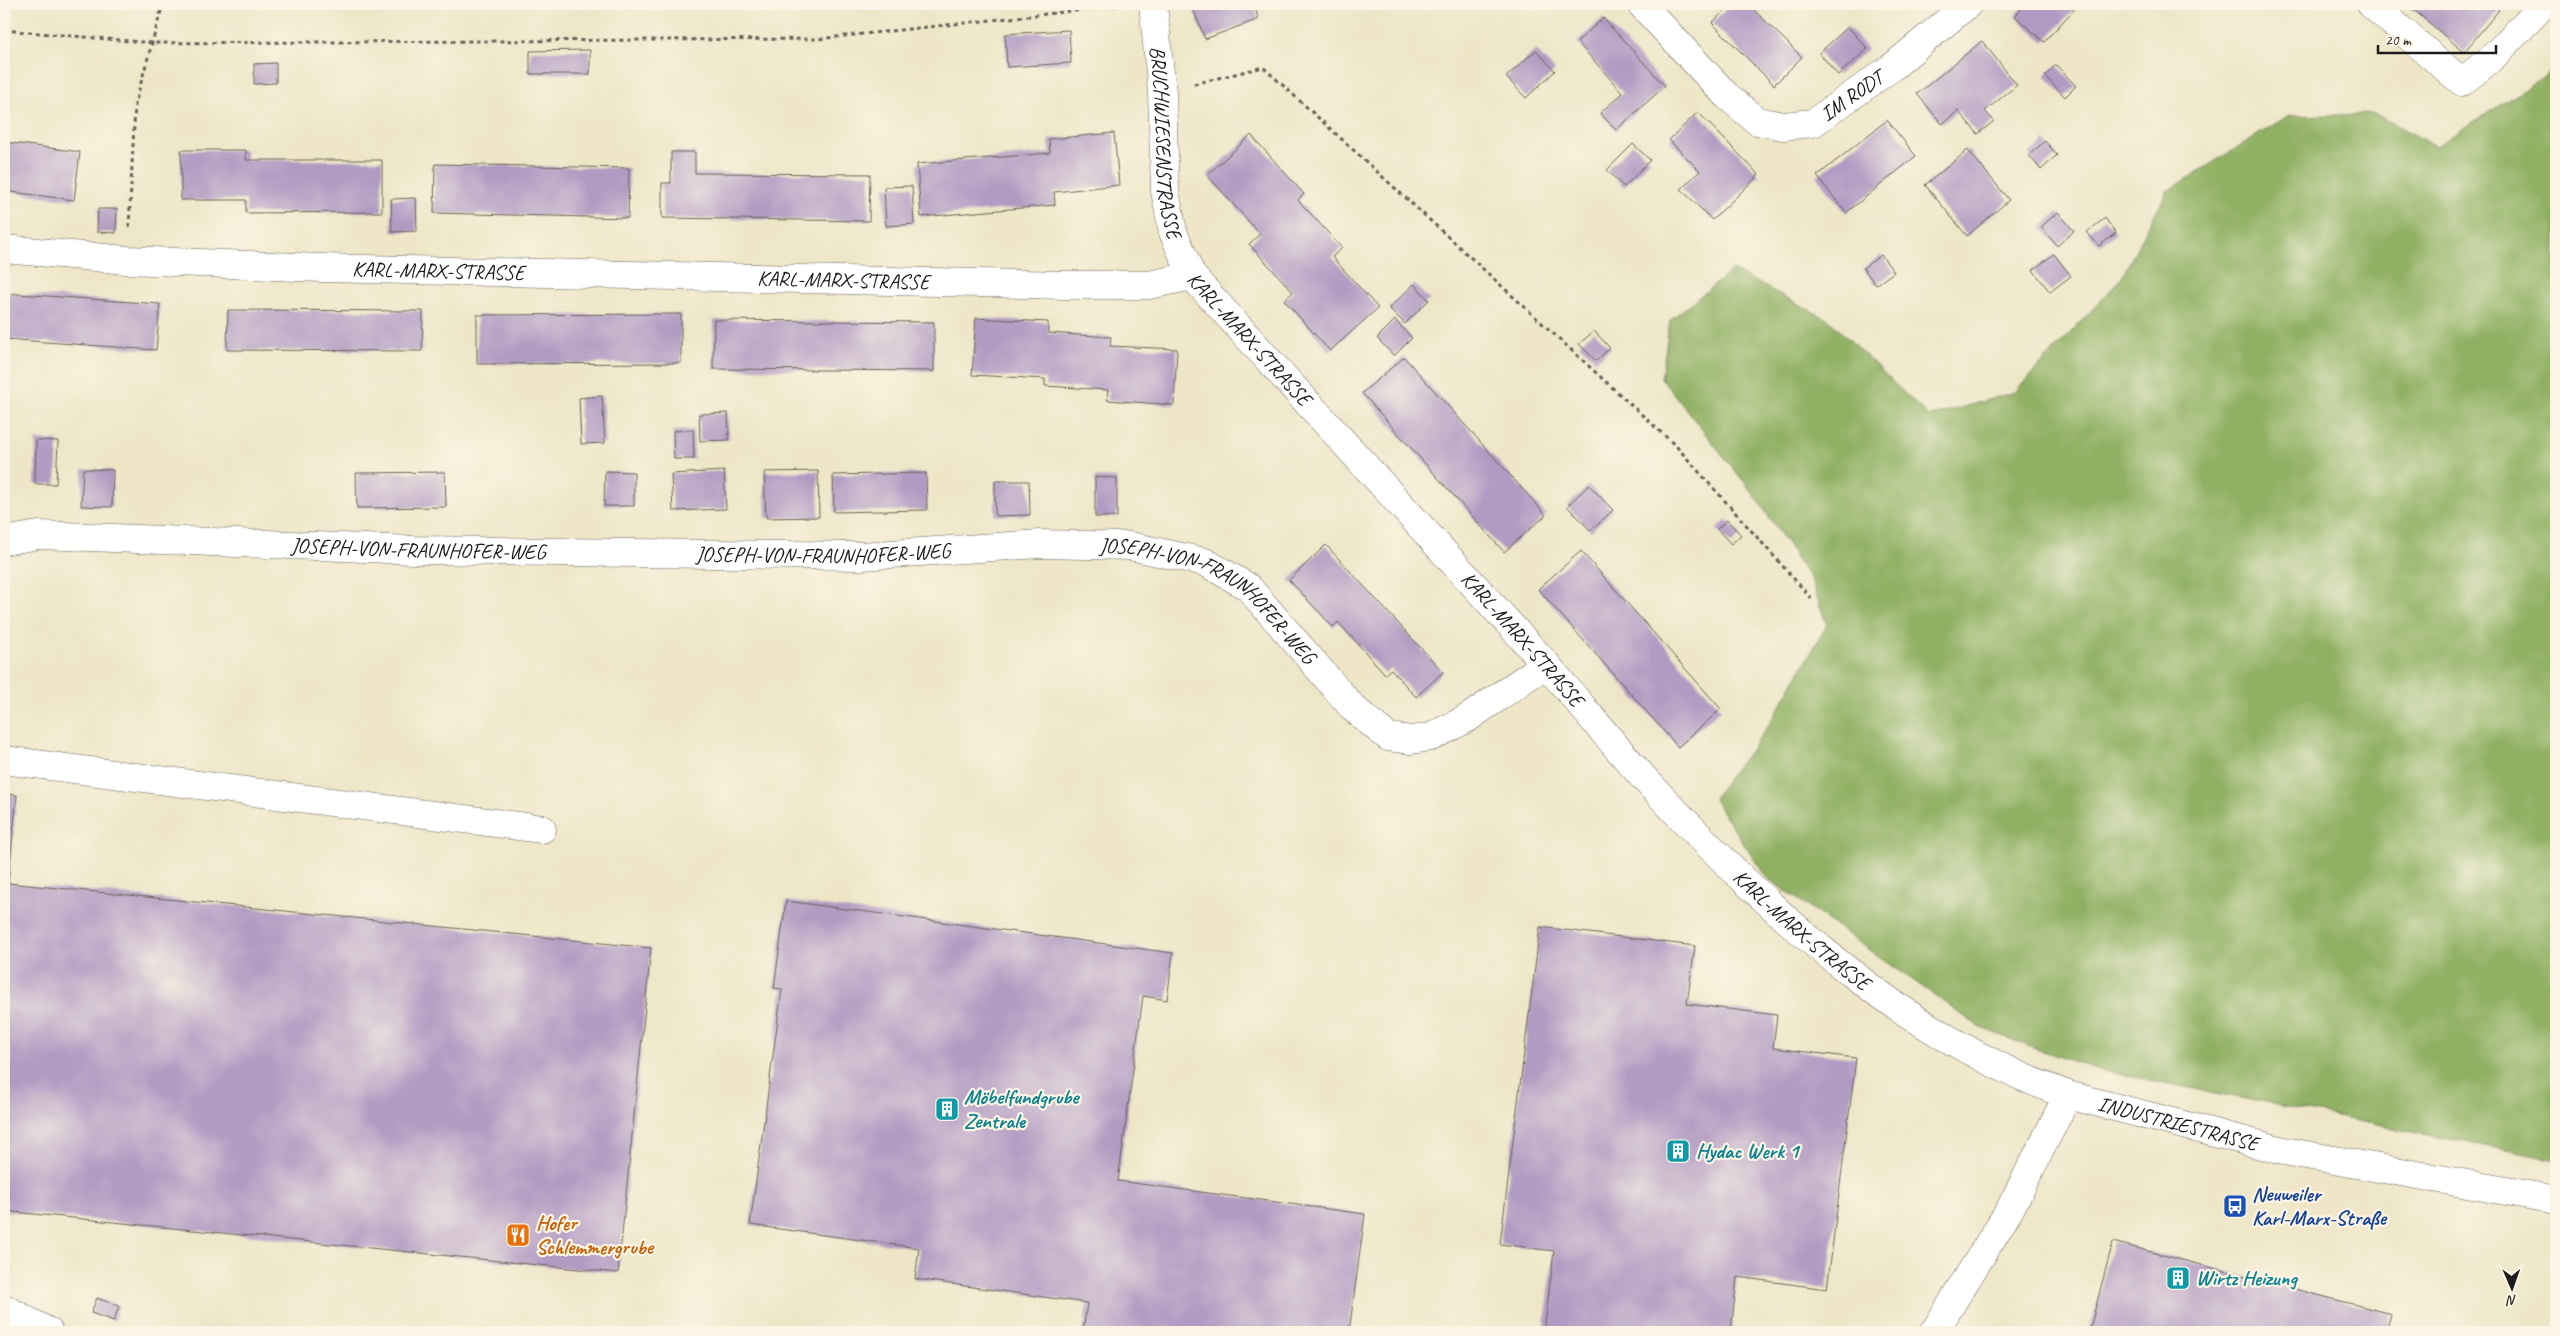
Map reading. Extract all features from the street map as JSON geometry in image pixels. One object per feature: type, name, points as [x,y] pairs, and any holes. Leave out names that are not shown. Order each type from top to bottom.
[{"type":"street","name":"BRUCHWIESENSTRASSE","points":[[1153,4],[1162,92],[1166,191],[1173,232],[1192,276]]},
{"type":"street","name":"IM RODT","points":[[1640,4],[1726,95],[1757,120],[1784,126],[1813,122],[1891,68],[1968,4]]},
{"type":"street","points":[[2371,4],[2462,82],[2493,58],[2544,4]]},
{"type":"street","name":"KARL-MARX-STRASSE","points":[[4,249],[127,260],[322,268],[1066,285],[1149,285],[1192,276],[1546,664],[1669,804],[1765,901],[1856,979],[1954,1042],[2044,1087],[2068,1095]]},
{"type":"street","name":"JOSEPH-VON-FRAUNHOFER-WEG","points":[[4,541],[39,535],[414,550],[861,556],[1040,544],[1130,546],[1205,562],[1248,587],[1353,708],[1388,737],[1411,740],[1431,737],[1468,718],[1546,664]]},
{"type":"street","points":[[4,760],[542,829]]},
{"type":"street","name":"INDUSTRIESTRASSE","points":[[1934,1332],[2010,1209],[2068,1095],[2284,1151],[2556,1200]]},
{"type":"street","points":[[5,1313],[49,1332]]},
{"type":"path","points":[[127,260],[135,104],[154,43],[163,4]]},
{"type":"path","points":[[4,30],[154,43],[818,39],[1122,6]]},
{"type":"path","points":[[1162,92],[1263,67],[1677,447],[1811,598]]},
{"type":"green space","points":[[2556,63],[2556,1160],[2103,1071],[2039,1050],[1981,1028],[1766,877],[1713,798],[1767,728],[1827,625],[1810,578],[1753,493],[1661,378],[1670,320],[1733,270],[1829,320],[1929,417],[2015,392],[2120,280],[2167,191],[2288,116],[2375,114],[2436,146],[2544,77]]},
{"type":"building","points":[[1191,4],[1253,4],[1259,19],[1205,39]]},
{"type":"building","points":[[1731,4],[1748,4],[1802,57],[1774,85],[1712,23]]},
{"type":"building","points":[[2026,4],[2079,4],[2044,42],[2015,16]]},
{"type":"building","points":[[2407,4],[2492,4],[2499,10],[2464,52]]},
{"type":"building","points":[[1603,18],[1665,86],[1616,130],[1600,113],[1623,93],[1577,42]]},
{"type":"building","points":[[1848,27],[1868,49],[1838,75],[1819,53]]},
{"type":"building","points":[[1069,30],[1071,63],[1007,67],[1005,34]]},
{"type":"building","points":[[1982,41],[2017,85],[1985,111],[1994,121],[1978,134],[1958,111],[1942,124],[1917,94]]},
{"type":"building","points":[[590,50],[590,74],[530,74],[530,51]]},
{"type":"building","points":[[1536,50],[1555,71],[1526,98],[1506,77]]},
{"type":"building","points":[[276,63],[276,83],[254,84],[254,64]]},
{"type":"building","points":[[2056,65],[2076,86],[2065,97],[2045,76]]},
{"type":"building","points":[[1698,112],[1759,175],[1712,220],[1681,189],[1700,171],[1669,140]]},
{"type":"building","points":[[1887,120],[1916,156],[1846,213],[1817,176]]},
{"type":"building","points":[[1114,133],[1119,185],[1054,192],[1055,205],[921,217],[917,164],[1050,153],[1049,139]]},
{"type":"building","points":[[1251,135],[1304,194],[1298,200],[1342,248],[1332,257],[1378,308],[1330,351],[1284,300],[1293,292],[1249,244],[1260,234],[1207,175]]},
{"type":"building","points":[[2045,141],[2057,155],[2041,170],[2029,155]]},
{"type":"building","points":[[4,142],[80,152],[74,200],[4,191]]},
{"type":"building","points":[[1633,144],[1650,160],[1624,187],[1607,170]]},
{"type":"building","points":[[181,150],[246,150],[246,160],[382,160],[382,212],[246,213],[246,200],[181,200]]},
{"type":"building","points":[[1968,150],[2009,200],[1967,236],[1925,185]]},
{"type":"building","points":[[671,152],[695,152],[695,173],[870,174],[869,221],[662,218],[662,183],[671,183]]},
{"type":"building","points":[[435,164],[629,168],[628,218],[434,213]]},
{"type":"building","points":[[912,186],[914,224],[886,226],[884,187]]},
{"type":"building","points":[[416,198],[417,231],[392,232],[391,199]]},
{"type":"building","points":[[98,209],[117,209],[116,233],[97,232]]},
{"type":"building","points":[[2058,212],[2074,231],[2057,246],[2041,227]]},
{"type":"building","points":[[2105,218],[2116,233],[2099,246],[2087,232]]},
{"type":"building","points":[[2054,254],[2071,276],[2050,292],[2033,270]]},
{"type":"building","points":[[1881,255],[1894,272],[1876,285],[1863,268]]},
{"type":"building","points":[[1414,284],[1429,300],[1405,324],[1389,308]]},
{"type":"building","points":[[4,293],[160,304],[156,350],[4,339]]},
{"type":"building","points":[[228,310],[423,311],[422,351],[227,350]]},
{"type":"building","points":[[681,314],[681,363],[477,364],[477,315]]},
{"type":"building","points":[[976,318],[1048,322],[1048,333],[1111,337],[1110,346],[1177,349],[1174,405],[1107,400],[1108,390],[1045,386],[1045,379],[972,375]]},
{"type":"building","points":[[714,320],[934,322],[934,371],[713,369]]},
{"type":"building","points":[[1395,320],[1412,338],[1394,356],[1377,338]]},
{"type":"building","points":[[1594,331],[1610,348],[1596,361],[1579,344]]},
{"type":"building","points":[[1404,357],[1546,515],[1504,552],[1362,393]]},
{"type":"building","points":[[602,396],[605,443],[581,444],[579,398]]},
{"type":"building","points":[[728,413],[729,440],[700,441],[699,414]]},
{"type":"building","points":[[693,430],[694,459],[674,459],[673,431]]},
{"type":"building","points":[[36,440],[58,441],[56,484],[35,484]]},
{"type":"building","points":[[83,469],[113,470],[112,507],[81,506]]},
{"type":"building","points":[[605,471],[634,472],[634,506],[604,506]]},
{"type":"building","points":[[724,471],[726,509],[673,511],[671,474]]},
{"type":"building","points":[[818,471],[819,517],[766,518],[764,472]]},
{"type":"building","points":[[445,472],[446,507],[357,508],[356,473]]},
{"type":"building","points":[[926,473],[927,510],[834,512],[833,475]]},
{"type":"building","points":[[1095,477],[1117,478],[1117,517],[1095,517]]},
{"type":"building","points":[[995,481],[1029,481],[1030,515],[995,516]]},
{"type":"building","points":[[1589,485],[1613,510],[1591,531],[1567,506]]},
{"type":"building","points":[[1727,520],[1741,535],[1731,544],[1717,529]]},
{"type":"building","points":[[1326,545],[1443,672],[1416,697],[1391,669],[1385,674],[1338,622],[1333,627],[1289,580]]},
{"type":"building","points":[[1581,551],[1721,709],[1678,747],[1538,589]]},
{"type":"building","points":[[4,794],[17,795],[8,883],[651,948],[618,1273],[4,1211]]},
{"type":"building","name":"Möbelfundgrube Zentrale","points":[[786,901],[1173,953],[1167,1000],[1143,996],[1118,1181],[1365,1214],[1349,1332],[1083,1332],[1087,1303],[915,1279],[919,1248],[750,1225],[782,989],[774,988]]},
{"type":"building","name":"Hydac Werk 1","points":[[1540,927],[1695,946],[1687,1004],[1777,1015],[1773,1048],[1856,1058],[1827,1289],[1737,1277],[1731,1332],[1544,1332],[1554,1251],[1500,1244]]},
{"type":"building","name":"Wirtz Heizung","points":[[2113,1242],[2391,1314],[2386,1332],[2089,1332]]},
{"type":"building","points":[[97,1298],[119,1306],[114,1321],[91,1313]]},
{"type":"place","name":"Möbelfundgrube Zentrale","points":[[947,1109]]},
{"type":"place","name":"Hydac Werk 1","points":[[1678,1151]]},
{"type":"place","name":"Neuweiler Karl-Marx-Straße","points":[[2235,1206]]},
{"type":"place","name":"Hofer Schlemmergrube","points":[[518,1235]]},
{"type":"place","name":"Wirtz Heizung","points":[[2178,1278]]}]
